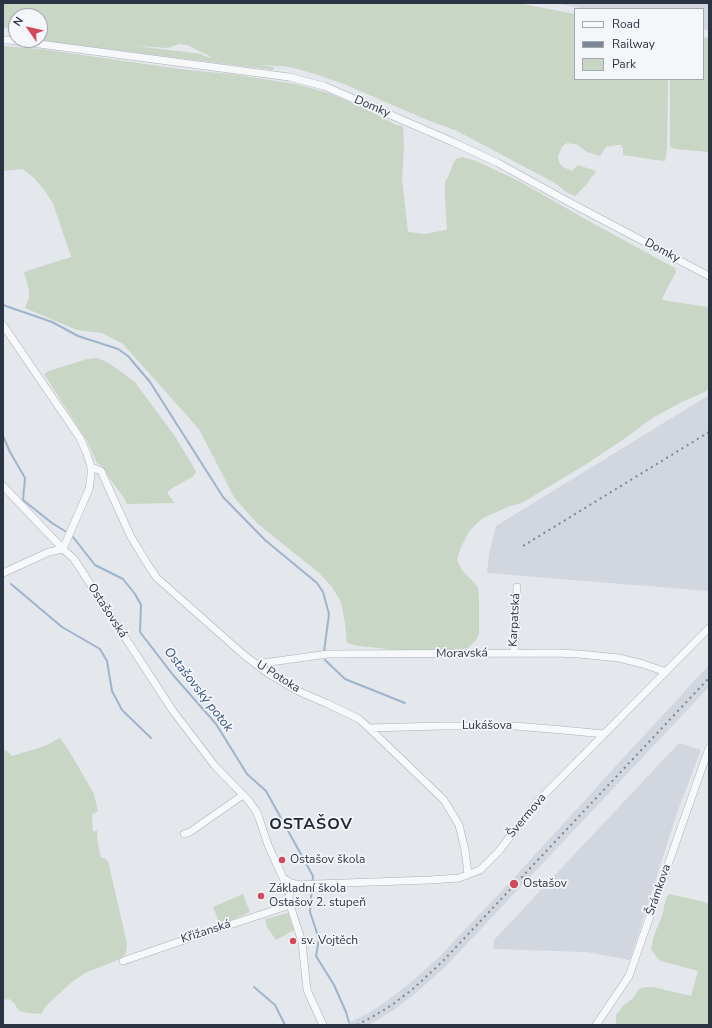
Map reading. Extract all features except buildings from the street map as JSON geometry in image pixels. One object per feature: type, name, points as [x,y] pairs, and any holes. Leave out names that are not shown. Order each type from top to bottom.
[{"type":"street","name":"Domky","points":[[3,40],[289,77],[324,86],[498,163],[709,276]]},
{"type":"street","points":[[3,325],[80,438],[87,454],[92,475],[89,489],[63,549],[49,552],[3,573]]},
{"type":"street","name":"U Potoka","points":[[91,467],[101,471],[131,537],[157,578],[244,655],[269,674],[298,691],[359,719],[444,800],[459,825],[465,850],[468,874]]},
{"type":"street","name":"Ostašovská","points":[[3,486],[74,559],[173,711],[215,766],[252,806],[259,818],[268,845],[284,878],[291,883]]},
{"type":"street","name":"Karpatská","points":[[514,653],[517,587]]},
{"type":"street","name":"Švermova","points":[[291,883],[300,885],[430,880],[459,878],[480,870],[499,851],[538,801],[709,628]]},
{"type":"street","name":"Moravská","points":[[256,664],[328,654],[579,654],[619,658],[666,672]]},
{"type":"street","name":"Lukášova","points":[[369,728],[514,726],[604,734]]},
{"type":"street","name":"Šrámkova","points":[[596,1025],[629,976],[709,748]]},
{"type":"street","points":[[184,834],[190,832],[243,795]]},
{"type":"street","points":[[291,883],[289,898],[290,905],[302,942],[307,990],[323,1025]]},
{"type":"street","name":"Křižanská","points":[[123,960],[290,905]]},
{"type":"shaded area","points":[[552,3],[709,3],[709,31],[704,29],[704,8],[582,8]]},
{"type":"shaded area","points":[[709,395],[709,591],[487,573],[489,553],[496,526]]},
{"type":"shaded area","points":[[709,665],[709,687],[446,966],[395,1009],[369,1025],[344,1025],[369,1013],[388,1000],[438,958],[510,882]]},
{"type":"shaded area","points":[[679,743],[701,750],[678,810],[630,960],[587,952],[493,949],[494,940]]},
{"type":"green space","points":[[3,3],[518,3],[574,14],[574,80],[668,80],[667,150],[665,161],[623,155],[623,148],[621,145],[606,147],[600,156],[587,152],[578,145],[567,143],[562,147],[558,156],[559,162],[563,167],[572,171],[578,165],[596,171],[586,185],[575,196],[566,192],[555,183],[457,131],[427,120],[344,84],[294,68],[259,65],[274,67],[273,70],[48,42],[48,8],[8,8],[8,28],[3,27]],"holes":[[[180,44],[187,45],[213,58],[202,54],[135,46],[167,48]]]},
{"type":"green space","points":[[704,37],[709,38],[709,152],[675,149],[670,147],[670,80],[704,80]]},
{"type":"green space","points":[[3,46],[8,46],[8,48],[41,49],[187,70],[231,74],[295,84],[331,94],[372,112],[396,125],[403,126],[404,146],[402,179],[408,232],[426,234],[447,229],[445,182],[456,159],[462,157],[476,161],[519,181],[675,268],[676,272],[662,299],[709,307],[709,390],[654,417],[588,463],[522,503],[510,506],[483,518],[470,530],[461,547],[457,560],[462,570],[478,587],[479,634],[476,640],[468,648],[398,650],[359,646],[347,643],[341,602],[332,587],[319,573],[258,524],[245,510],[234,497],[199,429],[123,344],[102,333],[77,330],[25,308],[29,298],[29,290],[24,272],[71,256],[53,204],[45,191],[35,179],[23,169],[3,171]]},
{"type":"green space","points":[[97,358],[107,362],[134,381],[174,435],[196,472],[192,477],[167,492],[174,503],[127,504],[103,467],[97,463],[87,441],[44,374],[87,359]]},
{"type":"green space","points":[[60,738],[94,794],[98,811],[92,814],[93,832],[97,830],[101,858],[108,861],[127,943],[126,953],[120,959],[85,973],[72,982],[46,1006],[41,1014],[19,1011],[14,1003],[9,999],[3,1000],[3,751],[6,750],[12,756],[45,746]]},
{"type":"green space","points":[[243,894],[250,912],[220,925],[213,907]]},
{"type":"green space","points":[[669,894],[709,904],[709,1025],[616,1025],[616,1015],[623,1006],[633,998],[639,989],[653,987],[691,996],[698,971],[661,961],[651,949],[654,935],[662,916],[666,898]]},
{"type":"green space","points":[[288,913],[294,930],[276,940],[267,927],[265,919]]},
{"type":"waterway","points":[[3,305],[52,322],[78,336],[118,349],[128,356],[150,382],[223,497],[265,540],[317,583],[323,592],[329,614],[324,652]]},
{"type":"waterway","name":"Ostašovský potok","points":[[3,436],[10,452],[25,478],[23,500],[52,523],[65,531]]},
{"type":"waterway","name":"Ostašovský potok","points":[[73,537],[95,565],[123,579],[135,594],[141,605],[140,632],[173,675],[216,724],[247,774],[266,791],[313,876],[310,912],[319,939],[316,956],[334,985],[349,1022]]},
{"type":"waterway","points":[[11,584],[62,627],[100,649],[107,661],[112,691],[122,710],[151,738]]},
{"type":"waterway","points":[[325,660],[345,679],[405,703]]},
{"type":"waterway","points":[[254,987],[275,1005],[285,1025]]},
{"type":"railway","points":[[523,546],[709,432]]},
{"type":"railway","points":[[357,1025],[392,1005],[414,988],[442,962],[709,678]]},
{"type":"place","name":"Ostašov škola","points":[[282,860]]},
{"type":"place","name":"Ostašov","points":[[514,884]]},
{"type":"place","name":"Základní škola Ostašov 2. stupeň","points":[[261,896]]},
{"type":"place","name":"sv. Vojtěch","points":[[293,941]]},
{"type":"district","name":"OSTAŠOV","points":[[311,825]]}]
